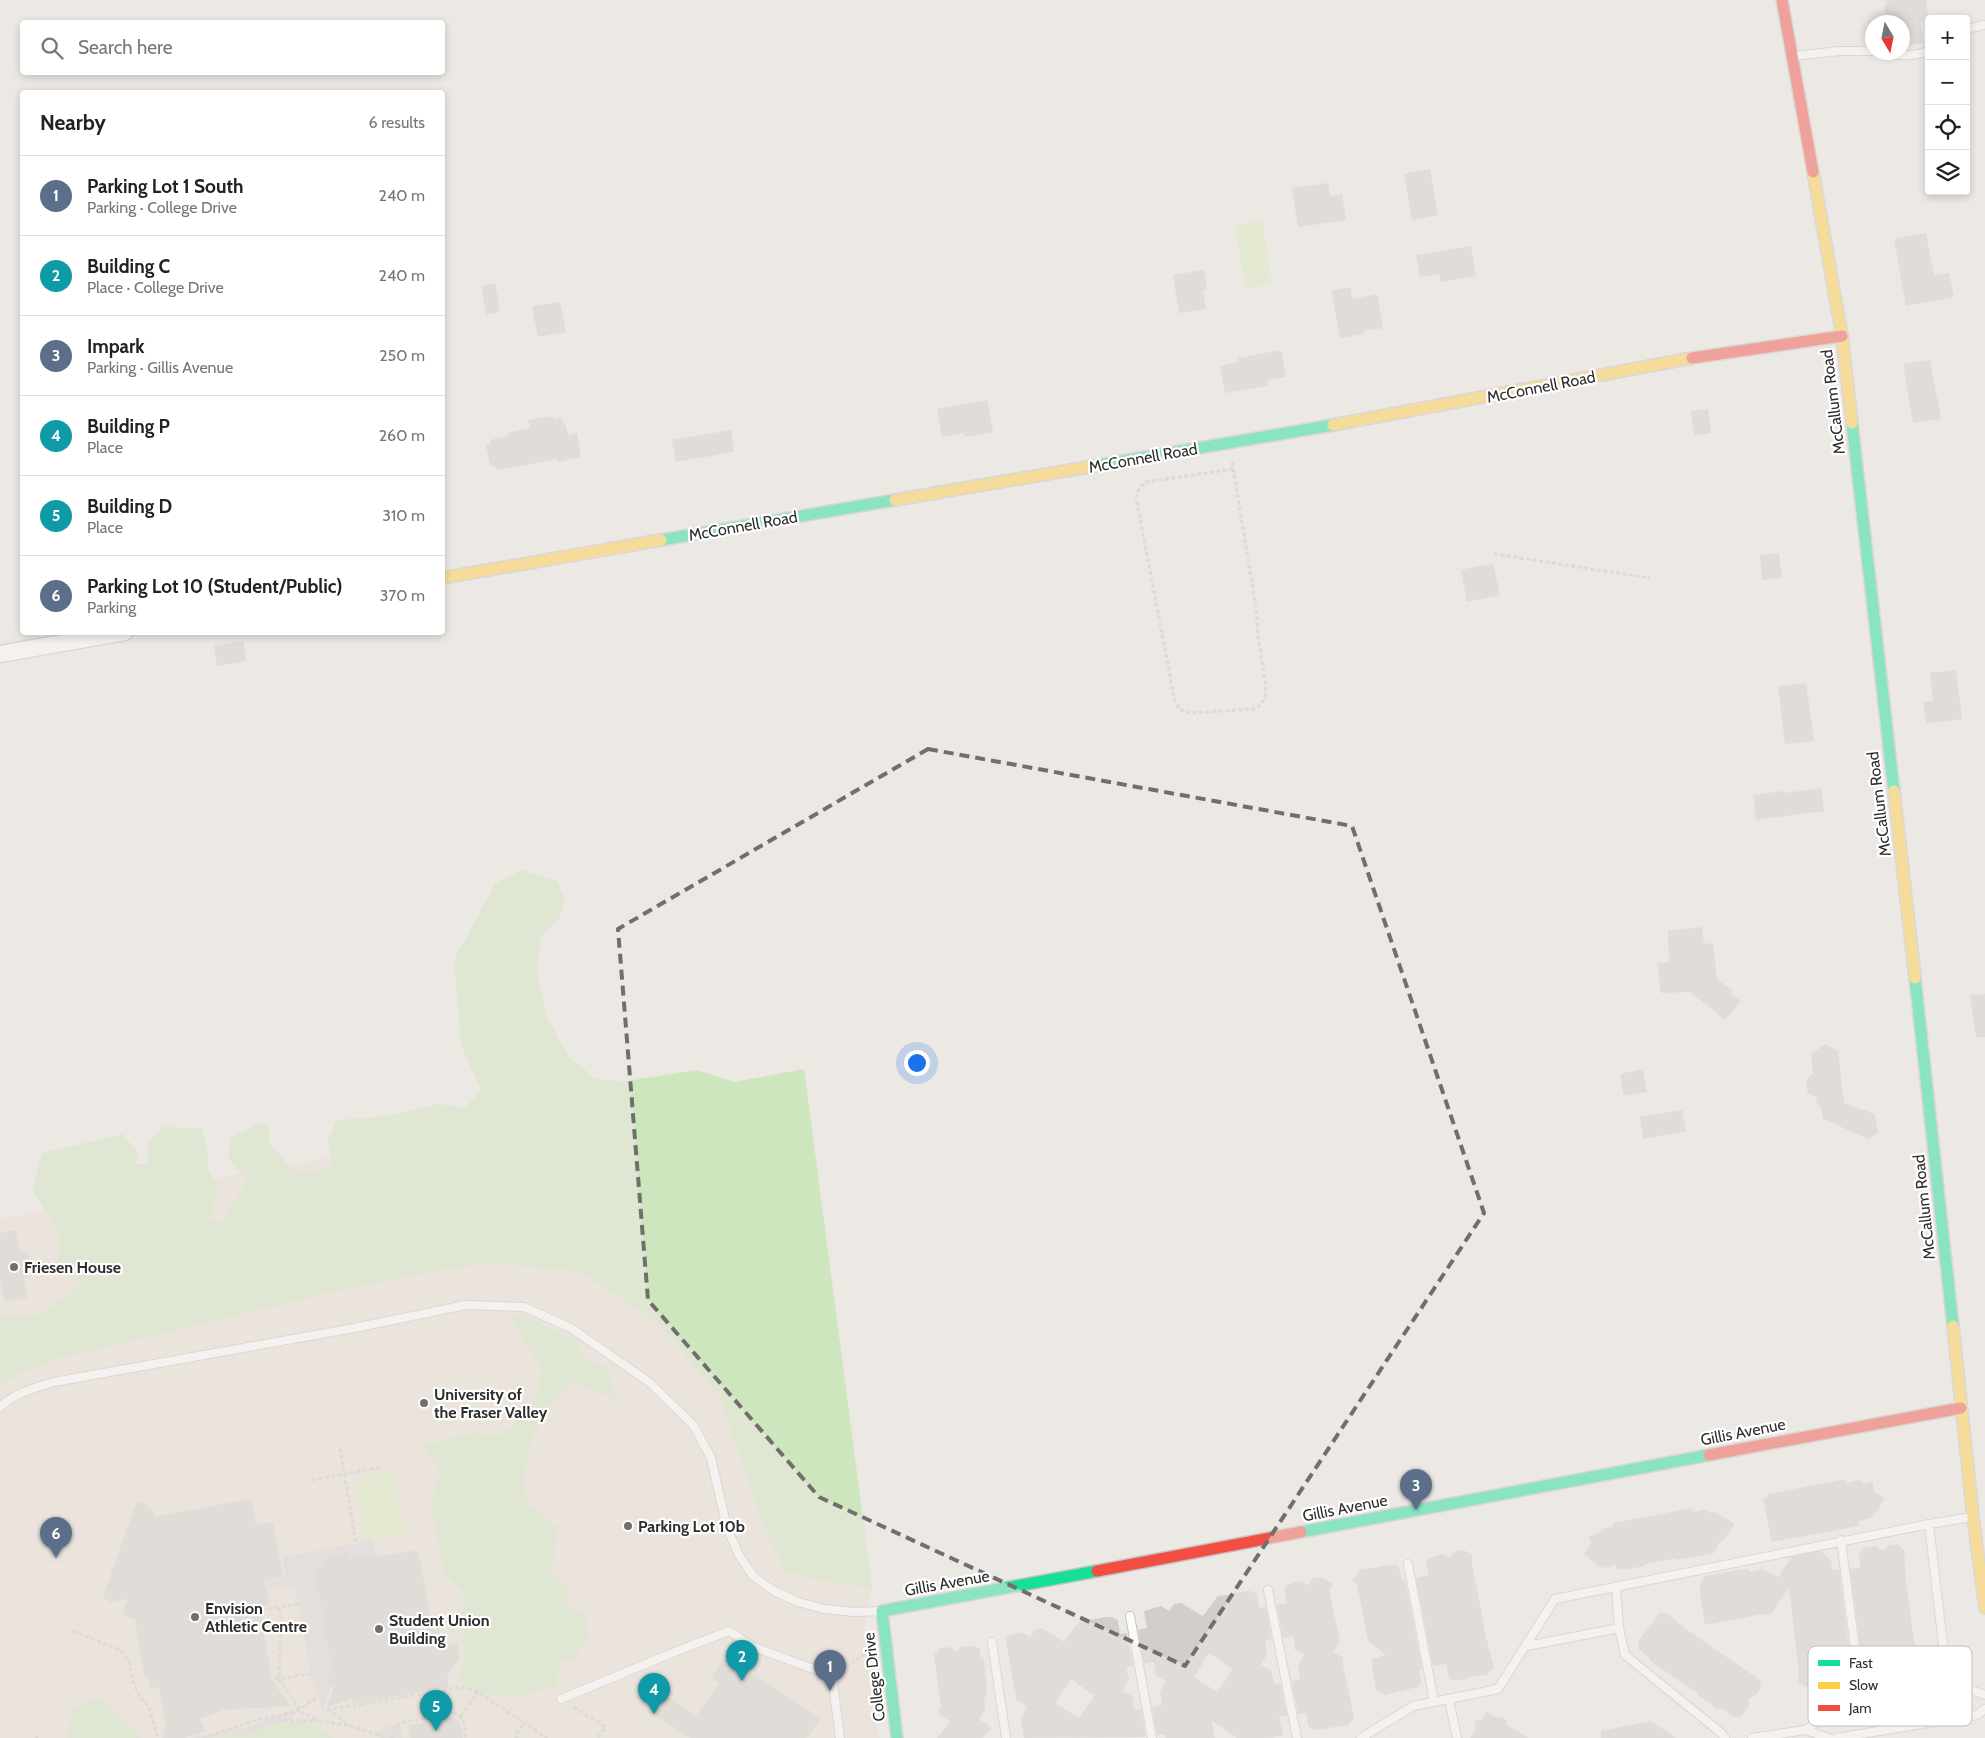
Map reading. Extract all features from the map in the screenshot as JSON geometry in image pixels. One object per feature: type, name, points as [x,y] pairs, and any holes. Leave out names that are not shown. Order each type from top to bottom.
[{"type":"street","name":"McCallum Road","points":[[1782,0],[1842,336],[1923,1044],[1973,1516],[1985,1608]]},
{"type":"street","name":"McConnell Road","points":[[445,577],[1430,408],[1678,360],[1842,336]]},
{"type":"street","points":[[0,654],[108,635]]},
{"type":"street","name":"Gillis Avenue","points":[[882,1611],[1961,1408]]},
{"type":"street","name":"College Drive","points":[[882,1611],[898,1738]]},
{"type":"lane","points":[[1970,29],[1985,25]]},
{"type":"lane","points":[[1792,56],[1839,51],[1865,52]]},
{"type":"lane","points":[[1910,55],[1925,52]]},
{"type":"lane","points":[[0,1407],[28,1390],[54,1382],[354,1328],[466,1305],[524,1307],[571,1328],[649,1382],[694,1426],[710,1458],[727,1528],[740,1555],[754,1576],[774,1591],[798,1602],[824,1609],[854,1612],[882,1611]]},
{"type":"lane","points":[[1361,1738],[1413,1706],[1498,1689],[1555,1599],[1616,1588],[1842,1540],[1973,1516]]},
{"type":"lane","points":[[1929,1524],[1943,1646]]},
{"type":"lane","points":[[1842,1540],[1855,1646]]},
{"type":"lane","points":[[1408,1564],[1434,1702]]},
{"type":"lane","points":[[1616,1588],[1619,1628],[1625,1656],[1725,1738]]},
{"type":"lane","points":[[1268,1590],[1297,1738]]},
{"type":"lane","points":[[1130,1616],[1152,1738]]},
{"type":"lane","points":[[1527,1646],[1619,1628]]},
{"type":"lane","points":[[561,1700],[672,1652],[729,1631],[754,1647],[832,1676],[840,1738]]},
{"type":"lane","points":[[992,1642],[1006,1738]]},
{"type":"lane","points":[[1972,1691],[1985,1695]]},
{"type":"lane","points":[[1449,1700],[1456,1738]]},
{"type":"lane","points":[[1972,1716],[1977,1715],[1985,1709]]},
{"type":"lane","points":[[1752,1738],[1805,1730],[1811,1726]]},
{"type":"lane","points":[[1836,1738],[1906,1726]]},
{"type":"lane","points":[[1805,1730],[1829,1738]]},
{"type":"path","points":[[1229,443],[1256,607],[1258,636],[1266,687],[1265,696],[1261,705],[1254,709],[1190,713],[1180,710],[1175,702],[1136,497],[1139,488],[1146,482],[1233,469]]},
{"type":"path","points":[[1494,554],[1650,578]]},
{"type":"path","points":[[340,1448],[356,1544]]},
{"type":"path","points":[[312,1480],[381,1468]]},
{"type":"path","points":[[262,1610],[298,1604]]},
{"type":"path","points":[[279,1608],[277,1679],[301,1712],[321,1722]]},
{"type":"path","points":[[74,1631],[120,1650],[129,1661],[132,1679],[139,1696],[149,1706],[158,1738]]},
{"type":"path","points":[[832,1676],[886,1640]]},
{"type":"path","points":[[277,1679],[310,1674]]},
{"type":"path","points":[[350,1726],[327,1709],[463,1687],[478,1692],[547,1738]]},
{"type":"path","points":[[466,1738],[461,1716],[478,1692]]},
{"type":"path","points":[[203,1738],[257,1720],[300,1710],[318,1697]]},
{"type":"path","points":[[561,1700],[605,1727],[598,1738]]},
{"type":"path","points":[[257,1720],[321,1722],[350,1726],[390,1738],[400,1723],[452,1713],[461,1716]]},
{"type":"path","points":[[518,1738],[515,1736],[524,1722]]},
{"type":"highlighted area","points":[[928,749],[1352,826],[1484,1213],[1185,1666],[819,1497],[648,1300],[618,929]]},
{"type":"shaded area","name":"University of the Fraser Valley","points":[[804,1069],[872,1588],[864,1628],[879,1738],[0,1738],[0,1219]]},
{"type":"shaded area","points":[[373,1540],[376,1554],[348,1559],[347,1553],[325,1557],[326,1565],[314,1568],[332,1669],[326,1684],[331,1687],[322,1712],[320,1700],[312,1682],[295,1586],[269,1590],[267,1581],[286,1577],[282,1557]]},
{"type":"shaded area","points":[[294,1711],[297,1713],[286,1722],[237,1737],[236,1731],[210,1738],[191,1738],[244,1728]]},
{"type":"shaded area","points":[[400,1723],[403,1738],[379,1738],[377,1733],[381,1729]]},
{"type":"green space","points":[[1262,221],[1272,284],[1245,288],[1235,226]]},
{"type":"green space","points":[[521,870],[557,881],[565,899],[559,918],[541,936],[537,970],[546,1015],[568,1056],[595,1078],[621,1082],[696,1070],[735,1082],[804,1069],[872,1588],[826,1582],[786,1571],[769,1539],[718,1393],[657,1322],[581,1272],[488,1262],[353,1287],[48,1361],[0,1385],[0,1321],[4,1315],[38,1316],[82,1285],[58,1268],[60,1237],[32,1189],[42,1153],[123,1134],[137,1152],[136,1164],[147,1164],[149,1143],[162,1127],[202,1128],[209,1157],[207,1167],[218,1185],[210,1218],[223,1223],[247,1180],[228,1157],[231,1138],[259,1123],[269,1125],[269,1142],[295,1172],[311,1173],[333,1164],[327,1141],[337,1120],[389,1116],[438,1104],[466,1108],[481,1089],[461,1046],[454,960],[495,884]]},
{"type":"green space","points":[[523,1316],[572,1338],[584,1358],[607,1367],[614,1398],[574,1381],[547,1407],[530,1443],[523,1486],[528,1505],[558,1527],[551,1573],[568,1588],[567,1605],[586,1616],[587,1639],[572,1661],[560,1661],[556,1685],[522,1697],[478,1693],[459,1680],[464,1661],[463,1592],[445,1574],[431,1507],[440,1472],[424,1445],[472,1433],[502,1435],[535,1406],[542,1370],[512,1317]]},
{"type":"green space","points":[[393,1471],[404,1535],[366,1541],[355,1478]]},
{"type":"green space","points":[[99,1697],[142,1738],[66,1738],[74,1708]]},
{"type":"green space","points":[[286,1722],[323,1725],[320,1728],[334,1738],[210,1738],[236,1731],[237,1737]]},
{"type":"building","points":[[1886,0],[1926,0],[1928,15],[1925,15],[1925,21],[1920,22],[1924,43],[1910,46],[1910,15],[1886,15],[1884,6],[1887,5]]},
{"type":"building","points":[[1430,169],[1438,215],[1412,220],[1404,174]]},
{"type":"building","points":[[1328,183],[1330,196],[1342,194],[1346,220],[1298,227],[1292,188]]},
{"type":"building","points":[[1926,233],[1934,275],[1949,273],[1954,297],[1906,306],[1894,239]]},
{"type":"building","points":[[1471,246],[1476,276],[1441,282],[1439,274],[1420,277],[1416,255]]},
{"type":"building","points":[[1204,270],[1207,289],[1203,290],[1206,309],[1179,313],[1173,275]]},
{"type":"building","points":[[495,283],[500,312],[486,315],[481,286]]},
{"type":"building","points":[[1350,287],[1352,299],[1377,294],[1383,328],[1364,331],[1364,334],[1340,338],[1331,291]]},
{"type":"building","points":[[560,302],[566,332],[538,337],[532,306]]},
{"type":"building","points":[[1281,350],[1286,377],[1267,381],[1268,386],[1225,393],[1220,366],[1239,362],[1238,358]]},
{"type":"building","points":[[1930,360],[1941,419],[1913,423],[1903,364]]},
{"type":"building","points":[[987,400],[993,432],[965,437],[963,433],[942,437],[937,409]]},
{"type":"building","points":[[1708,409],[1711,433],[1694,436],[1691,411]]},
{"type":"building","points":[[553,416],[553,419],[561,417],[563,424],[565,423],[568,435],[577,433],[581,457],[558,462],[557,459],[496,470],[495,466],[490,466],[486,445],[491,444],[490,440],[508,436],[507,433],[530,428],[528,420]]},
{"type":"building","points":[[731,430],[734,452],[676,462],[672,440]]},
{"type":"building","points":[[1779,553],[1782,578],[1762,580],[1760,555]]},
{"type":"building","points":[[1493,563],[1500,595],[1467,602],[1461,570]]},
{"type":"building","points":[[243,641],[247,661],[217,666],[214,646]]},
{"type":"building","points":[[1956,670],[1962,719],[1926,724],[1923,702],[1933,701],[1930,673]]},
{"type":"building","points":[[1806,683],[1814,741],[1785,744],[1778,686]]},
{"type":"building","points":[[1821,788],[1824,811],[1756,820],[1753,795]]},
{"type":"building","points":[[1702,927],[1704,944],[1713,943],[1717,979],[1733,991],[1731,993],[1741,1001],[1725,1020],[1690,992],[1661,993],[1657,963],[1669,962],[1668,931]]},
{"type":"building","points":[[1985,994],[1985,1037],[1976,1037],[1970,995]]},
{"type":"building","points":[[1825,1044],[1838,1051],[1844,1103],[1875,1114],[1878,1133],[1869,1139],[1823,1119],[1821,1107],[1817,1104],[1816,1097],[1808,1094],[1806,1081],[1813,1073],[1811,1054]]},
{"type":"building","points":[[1643,1069],[1647,1092],[1624,1096],[1620,1074]]},
{"type":"building","points":[[1682,1110],[1686,1131],[1643,1139],[1640,1117]]},
{"type":"building","name":"Friesen House","points":[[16,1230],[19,1251],[28,1251],[30,1266],[25,1267],[27,1278],[24,1278],[27,1298],[4,1302],[0,1280],[0,1233]]},
{"type":"building","points":[[1846,1479],[1847,1483],[1859,1480],[1864,1484],[1873,1482],[1874,1492],[1885,1498],[1879,1506],[1880,1508],[1871,1518],[1858,1521],[1859,1526],[1772,1542],[1763,1499],[1767,1498],[1767,1494]]},
{"type":"building","name":"Envision Athletic Centre","points":[[251,1499],[256,1525],[273,1522],[283,1577],[265,1580],[269,1604],[260,1609],[272,1680],[290,1706],[223,1710],[200,1719],[206,1731],[184,1738],[163,1738],[166,1724],[159,1687],[150,1688],[148,1679],[145,1679],[135,1620],[122,1614],[128,1599],[109,1602],[103,1596],[137,1501],[147,1505],[156,1516]]},
{"type":"building","points":[[1692,1508],[1693,1512],[1705,1509],[1710,1513],[1715,1512],[1735,1524],[1722,1542],[1719,1543],[1714,1553],[1677,1560],[1677,1558],[1622,1570],[1622,1568],[1617,1570],[1616,1565],[1604,1568],[1597,1566],[1584,1554],[1591,1544],[1589,1536],[1598,1534],[1601,1529],[1613,1526],[1613,1523]]},
{"type":"building","points":[[1897,1544],[1904,1550],[1906,1582],[1915,1646],[1860,1646],[1850,1569],[1860,1568],[1859,1554],[1863,1548],[1876,1546],[1883,1551],[1889,1545]]},
{"type":"building","name":"Student Union Building","points":[[418,1550],[433,1629],[439,1628],[442,1645],[457,1643],[460,1658],[447,1676],[449,1687],[353,1704],[352,1698],[327,1707],[334,1687],[326,1684],[332,1669],[314,1568],[326,1565],[325,1557],[347,1553],[348,1559],[376,1554],[377,1557]]},
{"type":"building","points":[[1463,1550],[1472,1554],[1486,1637],[1494,1668],[1487,1675],[1469,1677],[1462,1681],[1460,1679],[1453,1681],[1449,1677],[1446,1664],[1433,1666],[1416,1578],[1429,1575],[1426,1562],[1429,1558],[1443,1554],[1450,1558],[1455,1551]]},
{"type":"building","points":[[1821,1551],[1831,1561],[1832,1570],[1839,1570],[1849,1646],[1808,1646],[1808,1687],[1806,1687],[1798,1681],[1799,1673],[1789,1587],[1771,1614],[1705,1625],[1700,1592],[1700,1585],[1705,1576],[1744,1569],[1749,1569],[1750,1572],[1763,1569],[1778,1577],[1792,1557]]},
{"type":"building","points":[[1386,1564],[1388,1566],[1395,1564],[1399,1568],[1402,1581],[1405,1580],[1422,1669],[1419,1670],[1421,1682],[1418,1687],[1384,1695],[1376,1690],[1371,1659],[1386,1655],[1368,1641],[1357,1584],[1352,1580],[1361,1569],[1379,1567]]},
{"type":"building","points":[[1320,1577],[1333,1584],[1329,1590],[1340,1641],[1333,1652],[1343,1658],[1354,1717],[1348,1725],[1315,1730],[1309,1727],[1306,1713],[1298,1714],[1292,1681],[1300,1680],[1298,1667],[1304,1654],[1295,1650],[1293,1636],[1283,1638],[1277,1605],[1287,1603],[1284,1590],[1287,1585],[1300,1581],[1308,1585],[1313,1578]]},
{"type":"building","points":[[1251,1591],[1257,1594],[1259,1608],[1266,1607],[1272,1640],[1265,1641],[1267,1654],[1261,1665],[1271,1670],[1274,1684],[1280,1683],[1287,1716],[1279,1717],[1283,1735],[1271,1738],[1237,1738],[1211,1720],[1215,1738],[1166,1738],[1165,1734],[1157,1735],[1152,1707],[1162,1705],[1160,1692],[1166,1681],[1156,1676],[1154,1662],[1144,1664],[1138,1630],[1147,1628],[1144,1611],[1161,1606],[1169,1611],[1174,1604],[1181,1603],[1203,1616],[1218,1596]],"holes":[[[1209,1653],[1233,1669],[1217,1692],[1194,1677]]]},
{"type":"building","points":[[1660,1613],[1666,1613],[1760,1680],[1761,1689],[1756,1695],[1748,1698],[1749,1706],[1740,1717],[1734,1717],[1723,1709],[1717,1709],[1699,1694],[1653,1663],[1639,1649],[1638,1644],[1641,1637]]},
{"type":"building","points":[[1112,1617],[1118,1620],[1120,1634],[1127,1633],[1133,1666],[1126,1667],[1129,1680],[1122,1691],[1132,1696],[1135,1710],[1141,1709],[1146,1737],[1024,1738],[1021,1718],[1027,1706],[1017,1701],[1005,1637],[1022,1632],[1030,1637],[1035,1630],[1042,1628],[1064,1642],[1079,1622]],"holes":[[[1071,1679],[1094,1696],[1079,1718],[1055,1703]]]},
{"type":"building","points":[[962,1646],[975,1646],[980,1649],[981,1660],[984,1659],[987,1697],[984,1697],[985,1710],[979,1719],[992,1728],[983,1738],[937,1738],[950,1722],[940,1714],[939,1708],[941,1706],[934,1655],[941,1648],[949,1647],[956,1652]]},
{"type":"building","points":[[724,1659],[732,1664],[734,1662],[821,1718],[807,1738],[690,1738],[650,1712],[663,1694],[696,1716],[719,1683],[711,1678]]},
{"type":"building","points":[[1487,1712],[1497,1718],[1501,1717],[1506,1720],[1507,1725],[1528,1738],[1470,1738],[1476,1728],[1474,1721],[1482,1720]]},
{"type":"building","points":[[453,1717],[460,1722],[463,1738],[410,1738],[408,1725]]},
{"type":"building","points":[[1651,1721],[1676,1738],[1601,1738],[1601,1731]]},
{"type":"traffic: fast","points":[[1852,423],[1894,791]]},
{"type":"traffic: fast","points":[[1088,467],[1333,425]]},
{"type":"traffic: fast","points":[[661,540],[895,500]]},
{"type":"traffic: fast","points":[[1915,978],[1953,1326]]},
{"type":"traffic: fast","points":[[1301,1532],[1709,1455]]},
{"type":"traffic: fast","points":[[897,1738],[882,1611],[1097,1571]]},
{"type":"traffic: slow","points":[[1813,172],[1842,336],[1852,423]]},
{"type":"traffic: slow","points":[[1333,425],[1692,358]]},
{"type":"traffic: slow","points":[[895,500],[1088,467]]},
{"type":"traffic: slow","points":[[445,577],[661,540]]},
{"type":"traffic: slow","points":[[1894,791],[1915,978]]},
{"type":"traffic: slow","points":[[1953,1326],[1973,1517],[1985,1608]]},
{"type":"traffic: jam","points":[[1782,0],[1813,172]]},
{"type":"traffic: jam","points":[[1692,358],[1842,336]]},
{"type":"traffic: jam","points":[[1709,1455],[1961,1408]]},
{"type":"traffic: jam","points":[[1097,1571],[1301,1532]]},
{"type":"place","name":"Friesen House","points":[[14,1267]]},
{"type":"place","name":"University of the Fraser Valley","points":[[424,1403]]},
{"type":"place","name":"Impark","points":[[1416,1510]]},
{"type":"place","name":"Parking Lot 10b","points":[[628,1526]]},
{"type":"place","name":"Parking Lot 10 (Student/Public)","points":[[56,1558]]},
{"type":"place","name":"Envision Athletic Centre","points":[[195,1617]]},
{"type":"place","name":"Student Union Building","points":[[379,1629]]},
{"type":"place","name":"Building C","points":[[742,1681]]},
{"type":"place","name":"Parking Lot 1 South","points":[[830,1691]]},
{"type":"place","name":"Building P","points":[[654,1714]]},
{"type":"place","name":"Building D","points":[[436,1731]]}]
